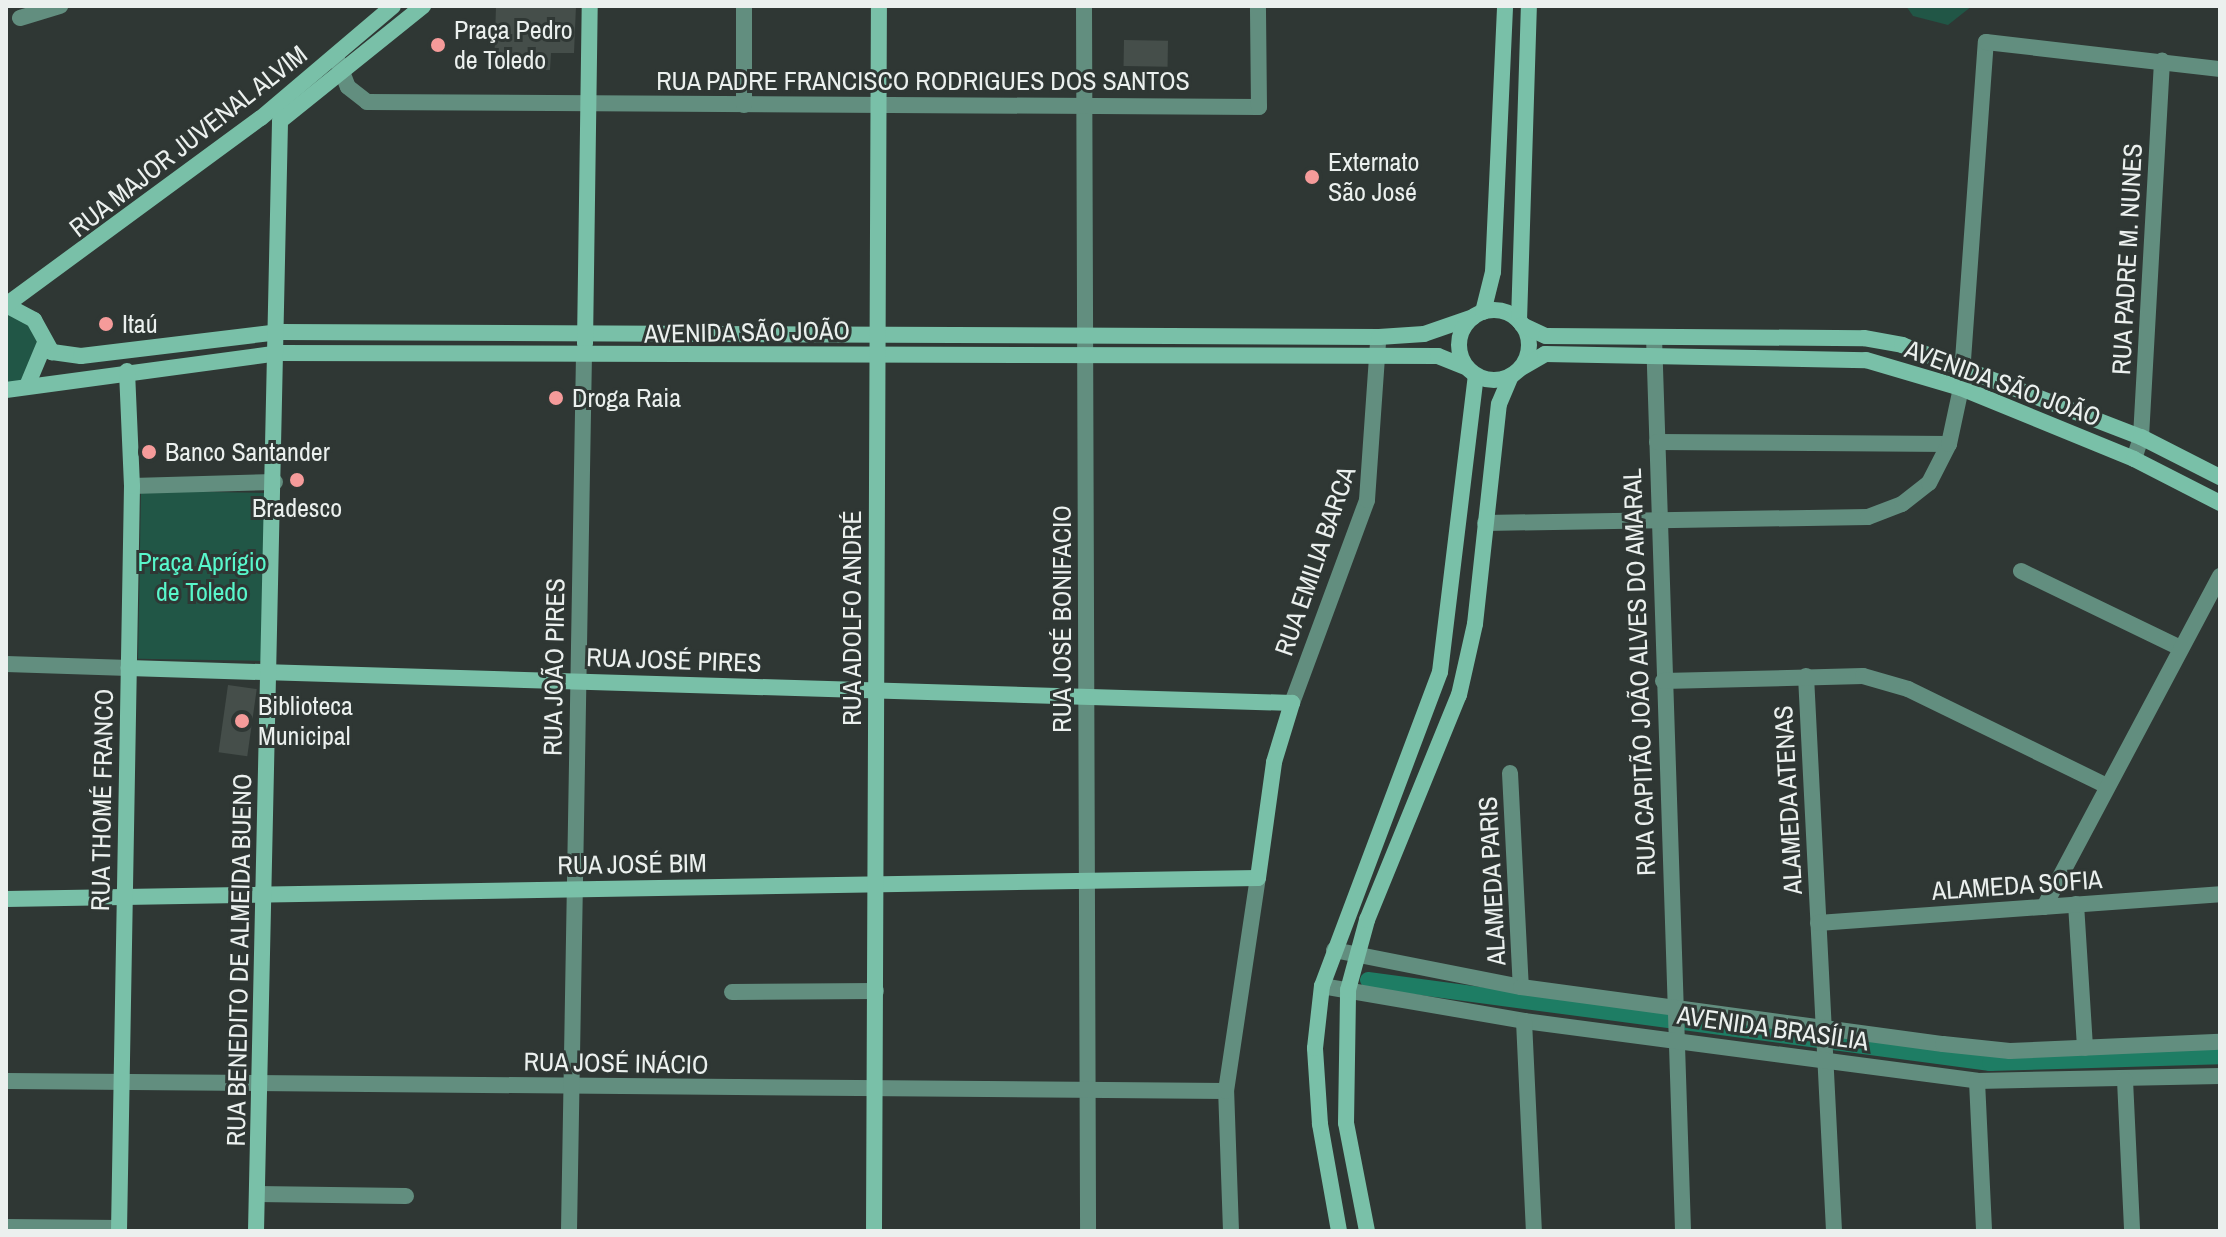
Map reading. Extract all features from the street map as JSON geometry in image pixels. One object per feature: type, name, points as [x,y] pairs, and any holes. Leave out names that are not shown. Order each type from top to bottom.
[{"type":"main road","name":"RUA MAJOR JUVENAL ALVIM","points":[[282,115],[393,6]]},
{"type":"main road","name":"RUA MAJOR JUVENAL ALVIM","points":[[6,305],[339,62],[423,6]]},
{"type":"main road","points":[[586,103],[590,6]]},
{"type":"main road","name":"RUA ADOLFO ANDRÉ","points":[[874,1231],[877,1089],[875,690],[879,6]]},
{"type":"main road","points":[[1339,1231],[1320,1124],[1315,1048],[1322,986],[1440,672],[1472,372],[1459,347],[1478,314],[1493,272],[1505,6]]},
{"type":"main road","points":[[1367,1231],[1346,1123],[1348,990],[1356,954],[1459,695],[1475,624],[1499,404],[1529,347],[1521,323],[1529,6]]},
{"type":"main road","name":"RUA JOÃO PIRES","points":[[584,357],[586,103]]},
{"type":"main road","name":"RUA BENEDITO DE ALMEIDA BUENO","points":[[256,1231],[280,332],[282,115]]},
{"type":"main road","points":[[251,126],[270,129],[280,147]]},
{"type":"main road","points":[[6,305],[34,320],[45,343],[27,386]]},
{"type":"main road","points":[[1478,314],[1503,311],[1521,323]]},
{"type":"main road","name":"AVENIDA SÃO JOÃO","points":[[45,343],[52,352],[81,356],[280,332],[1379,337],[1424,334],[1478,314]]},
{"type":"main road","name":"AVENIDA SÃO JOÃO","points":[[1521,323],[1546,336],[1864,338],[1963,366],[2141,437],[2220,477]]},
{"type":"main road","points":[[494,334],[494,356]]},
{"type":"main road","points":[[762,335],[762,355]]},
{"type":"main road","points":[[1316,337],[1316,355]]},
{"type":"main road","points":[[1750,337],[1750,356]]},
{"type":"main road","name":"AVENIDA SÃO JOÃO","points":[[6,390],[127,371],[279,353],[584,357],[1378,355],[1438,356],[1472,372]]},
{"type":"main road","name":"AVENIDA SÃO JOÃO","points":[[1516,372],[1545,354],[1866,360],[1961,388],[2134,459],[2220,503]]},
{"type":"main road","name":"RUA THOMÉ FRANCO","points":[[119,1230],[132,486],[127,371]]},
{"type":"main road","points":[[1472,372],[1516,372]]},
{"type":"main road","points":[[2192,489],[2202,468]]},
{"type":"main road","name":"RUA JOSÉ PIRES","points":[[129,668],[1292,703]]},
{"type":"main road","points":[[1258,878],[1274,762],[1292,703]]},
{"type":"main road","name":"RUA JOSÉ BIM","points":[[6,899],[1258,878]]},
{"type":"street","points":[[20,18],[60,6]]},
{"type":"street","points":[[744,6],[744,105]]},
{"type":"street","name":"RUA JOSÉ BONIFACIO","points":[[1084,6],[1088,1231]]},
{"type":"street","name":"RUA PADRE FRANCISCO RODRIGUES DOS SANTOS","points":[[339,62],[355,96],[367,102],[1259,107],[1258,6]]},
{"type":"street","points":[[1485,523],[1868,517],[1902,504],[1929,483],[1949,444],[1961,388],[1986,42],[2220,69]]},
{"type":"street","name":"RUA PADRE M. NUNES","points":[[2134,459],[2141,437],[2162,61]]},
{"type":"street","name":"RUA EMILIA BARCA","points":[[1292,703],[1367,500],[1379,337]]},
{"type":"street","name":"RUA CAPITÃO JOÃO ALVES DO AMARAL","points":[[1654,337],[1672,1008],[1683,1231]]},
{"type":"street","name":"RUA JOÃO PIRES","points":[[569,1231],[584,357]]},
{"type":"street","points":[[1657,442],[1949,444]]},
{"type":"street","points":[[132,486],[275,482]]},
{"type":"street","points":[[2021,571],[2180,648]]},
{"type":"street","points":[[2044,907],[2220,576]]},
{"type":"street","name":"RUA JOSÉ PIRES","points":[[6,664],[129,668]]},
{"type":"street","name":"ALAMEDA ATENAS","points":[[1806,676],[1834,1231]]},
{"type":"street","points":[[1663,681],[1863,676],[1908,689],[2107,786]]},
{"type":"street","name":"ALAMEDA PARIS","points":[[1510,773],[1521,987]]},
{"type":"street","points":[[1231,1231],[1226,1091],[1258,878]]},
{"type":"street","name":"ALAMEDA SOFIA","points":[[1818,923],[2220,894]]},
{"type":"street","points":[[2076,904],[2085,1048]]},
{"type":"street","name":"AVENIDA BRASÍLIA","points":[[1334,950],[1521,987],[1672,1008],[1977,1081],[2220,1076]]},
{"type":"street","name":"AVENIDA BRASÍLIA","points":[[1322,986],[1524,1021],[1673,1035],[2010,1051],[2220,1042]]},
{"type":"street","points":[[732,992],[876,991]]},
{"type":"street","points":[[1524,1021],[1534,1231]]},
{"type":"street","points":[[2125,1080],[2132,1231]]},
{"type":"street","name":"RUA JOSÉ INÁCIO","points":[[6,1081],[1226,1091]]},
{"type":"street","points":[[1977,1081],[1984,1231]]},
{"type":"street","points":[[257,1194],[406,1196]]},
{"type":"street","points":[[6,1227],[119,1230]]},
{"type":"green space","points":[[1906,6],[1972,6],[1948,25],[1913,16]]},
{"type":"green space","points":[[6,309],[39,334],[27,382],[6,386]]},
{"type":"green space","name":"Praça Aprígio de Toledo","points":[[141,491],[265,493],[262,661],[138,659]]},
{"type":"building","points":[[496,6],[576,6],[574,53],[551,53],[550,70],[494,70]]},
{"type":"building","points":[[1124,40],[1168,41],[1168,67],[1124,66]]},
{"type":"building","name":"Biblioteca Municipal","points":[[228,685],[257,689],[247,756],[219,752]]},
{"type":"waterway","points":[[1368,980],[1990,1063],[2220,1056]]},
{"type":"place","name":"Praça Pedro de Toledo","points":[[438,45]]},
{"type":"place","name":"Externato São José","points":[[1312,177]]},
{"type":"place","name":"Itaú","points":[[106,324]]},
{"type":"place","name":"Droga Raia","points":[[556,398]]},
{"type":"place","name":"Banco Santander","points":[[149,452]]},
{"type":"place","name":"Bradesco","points":[[297,480]]},
{"type":"place","name":"Biblioteca Municipal","points":[[242,721]]}]
